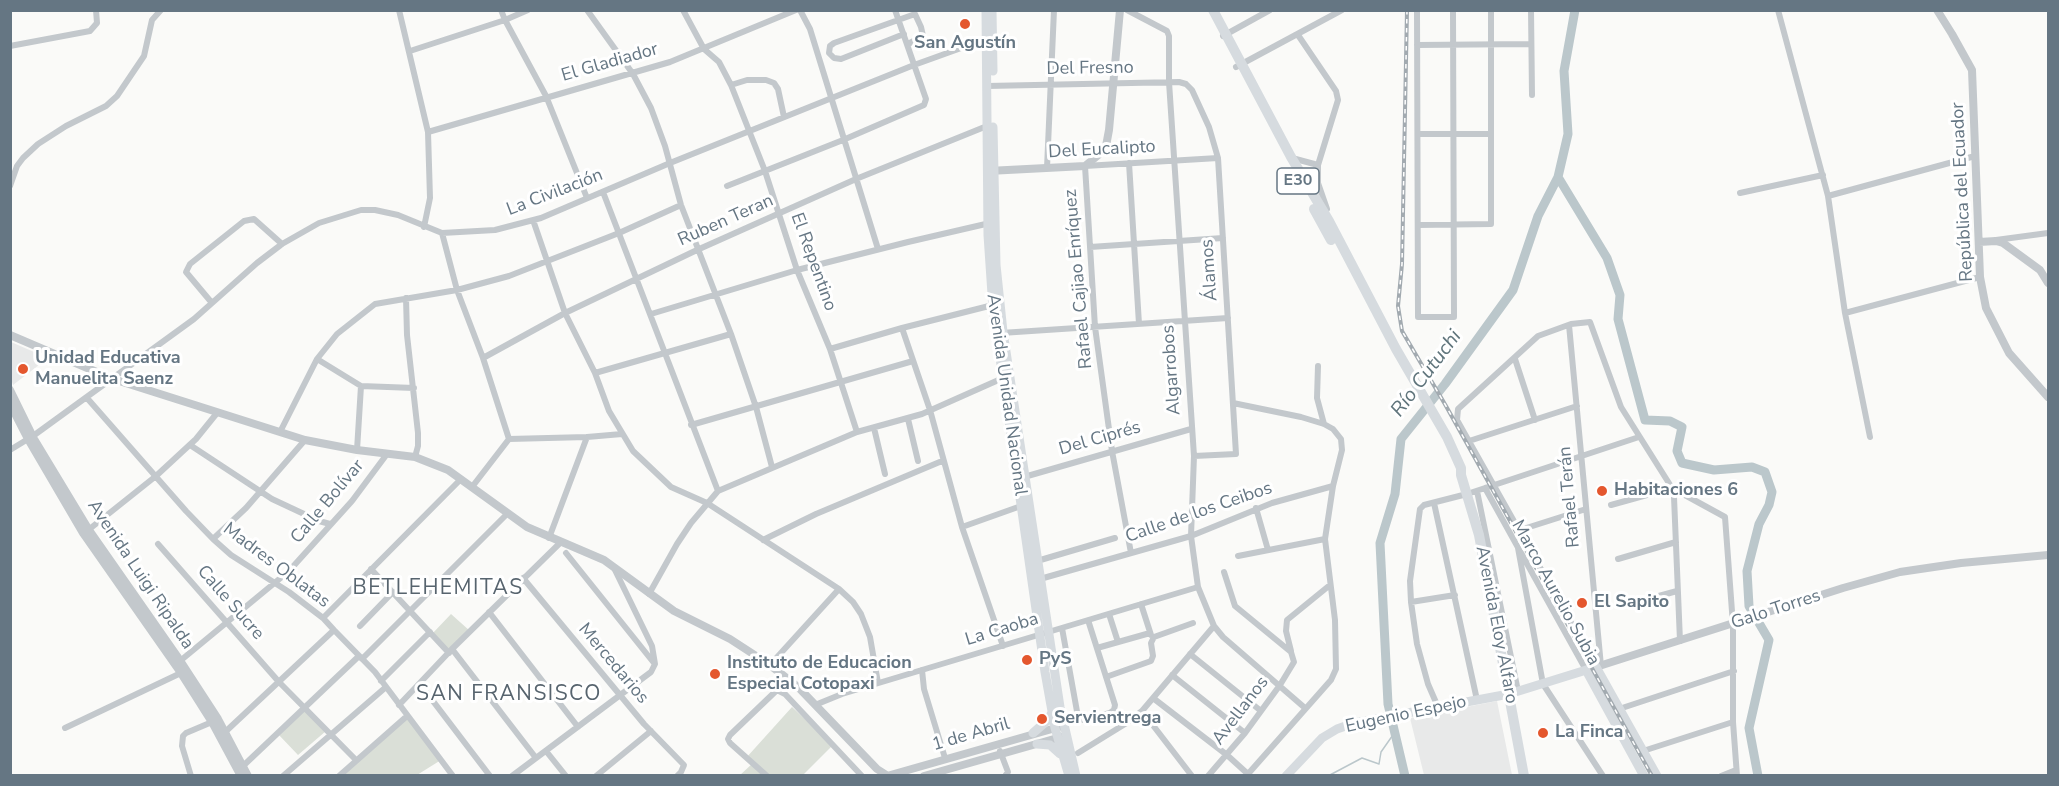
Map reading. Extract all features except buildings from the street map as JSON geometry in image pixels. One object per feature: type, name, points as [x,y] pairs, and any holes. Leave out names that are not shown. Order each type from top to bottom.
[{"type":"main road","name":"Avenida Unidad Nacional","points":[[986,10],[990,38]]},
{"type":"main road","name":"Avenida Unidad Nacional","points":[[991,171],[987,126],[992,10]]},
{"type":"main road","name":"E30","points":[[1208,10],[1224,35]]},
{"type":"main road","name":"E30","points":[[1214,10],[1239,66],[1393,350]]},
{"type":"main road","name":"E30","points":[[1239,66],[1329,221],[1393,350]]},
{"type":"main road","name":"Avenida Unidad Nacional","points":[[989,86],[993,305],[1000,333],[1021,478],[1021,506],[1061,732],[1063,758],[1069,776]]},
{"type":"main road","name":"Avenida Unidad Nacional","points":[[991,223],[1003,378],[1040,579],[1052,712],[1076,776]]},
{"type":"main road","name":"Avenida Eloy Alfaro","points":[[1393,350],[1461,468],[1461,476],[1472,492],[1513,693],[1524,776]]},
{"type":"main road","name":"Galo Torres","points":[[1513,693],[1599,666]]},
{"type":"main road","name":"Marco Aurelio Subia","points":[[1599,666],[1619,708],[1657,776]]},
{"type":"main road","name":"Marco Aurelio Subia","points":[[1586,670],[1644,776]]},
{"type":"main road","name":"Eugenio Espejo","points":[[1286,776],[1322,738],[1336,729],[1354,723],[1513,693]]},
{"type":"main road","points":[[1033,733],[1049,719],[1052,712]]},
{"type":"main road","points":[[1037,744],[1050,745],[1063,758]]},
{"type":"street","points":[[10,46],[90,31],[97,23],[96,10]]},
{"type":"street","points":[[10,186],[17,166],[38,144],[66,126],[106,106],[117,96],[144,56],[152,20],[161,10]]},
{"type":"street","points":[[399,10],[429,132],[430,198],[424,227]]},
{"type":"street","points":[[501,10],[546,96],[587,198]]},
{"type":"street","points":[[410,51],[505,20],[528,10]]},
{"type":"street","points":[[587,10],[633,74],[651,108],[681,206],[731,334],[756,407],[772,467]]},
{"type":"street","name":"El Repentino","points":[[683,10],[704,49],[718,62],[731,85],[765,171],[797,270],[830,349],[856,432]]},
{"type":"street","points":[[798,10],[810,29],[878,249]]},
{"type":"street","name":"El Gladiador","points":[[429,132],[462,124],[546,96],[633,74],[704,49],[798,10]]},
{"type":"street","points":[[727,186],[924,105],[926,99],[895,10]]},
{"type":"street","points":[[1047,168],[1054,10]]},
{"type":"street","name":"Rafael Cajiao Enríquez","points":[[1120,10],[1106,146],[1096,159],[1085,166],[1095,327],[1112,451],[1131,553]]},
{"type":"street","name":"Algarrobos","points":[[1127,10],[1169,33],[1169,82],[1194,456],[1191,536],[1198,587],[1214,626],[1305,708]]},
{"type":"street","points":[[1224,35],[1270,10]]},
{"type":"street","points":[[1239,66],[1342,10]]},
{"type":"street","points":[[1417,10],[1418,317],[1454,316],[1453,10]]},
{"type":"street","points":[[1418,225],[1491,224],[1491,10]]},
{"type":"street","points":[[1531,10],[1532,95]]},
{"type":"street","points":[[1778,10],[1828,196],[1845,313],[1870,437]]},
{"type":"street","name":"República del Ecuador","points":[[1937,10],[1972,70],[1980,277],[1986,308],[2009,353],[2049,397]]},
{"type":"street","points":[[904,34],[841,59],[834,58],[830,53],[830,48],[834,43],[898,18],[915,14],[923,33],[922,38],[908,44]]},
{"type":"street","points":[[1298,35],[1336,91],[1338,100],[1318,165],[1318,183],[1329,212],[1329,221]]},
{"type":"street","name":"La Civilación","points":[[10,450],[87,398],[194,319],[282,244],[319,223],[361,210],[375,210],[398,215],[442,233],[495,230],[533,220],[914,65],[990,38]]},
{"type":"street","points":[[1417,45],[1531,44]]},
{"type":"street","points":[[731,85],[747,80],[766,80],[774,83],[778,89],[784,117]]},
{"type":"street","name":"Del Fresno","points":[[989,86],[1169,82],[1183,83],[1191,90]]},
{"type":"street","name":"Álamos","points":[[1191,90],[1209,127],[1218,158],[1236,454],[1194,456]]},
{"type":"street","name":"Ruben Teran","points":[[483,358],[565,313],[697,250],[855,179],[987,126]]},
{"type":"street","points":[[1418,134],[1491,134]]},
{"type":"street","points":[[1828,196],[1975,156]]},
{"type":"street","name":"Del Eucalipto","points":[[991,171],[1218,158]]},
{"type":"street","points":[[1292,158],[1318,165]]},
{"type":"street","points":[[1129,164],[1139,324]]},
{"type":"street","points":[[1740,193],[1823,175]]},
{"type":"street","points":[[603,192],[718,491]]},
{"type":"street","points":[[280,432],[317,359],[337,334],[375,304],[457,290],[509,276],[681,206]]},
{"type":"street","points":[[213,303],[186,273],[190,264],[244,221],[254,219],[282,244]]},
{"type":"street","points":[[533,220],[565,313],[595,373],[609,411],[641,460],[671,487],[707,503],[839,589],[853,602],[861,614],[870,638],[878,683]]},
{"type":"street","points":[[651,314],[797,270],[991,223]]},
{"type":"street","points":[[442,233],[457,290],[483,358],[509,439]]},
{"type":"street","points":[[1979,242],[2049,233]]},
{"type":"street","points":[[1090,247],[1223,238]]},
{"type":"street","points":[[1996,241],[2003,243],[2040,270],[2049,283]]},
{"type":"street","points":[[1845,313],[1980,277]]},
{"type":"street","points":[[406,298],[407,335],[418,446],[415,457]]},
{"type":"street","points":[[830,349],[993,305]]},
{"type":"street","points":[[1000,333],[1228,318]]},
{"type":"street","points":[[1535,420],[1515,359],[1538,336],[1569,325],[1590,322],[1621,407],[1672,488],[1680,641]]},
{"type":"street","name":"Rafael Terán","points":[[1569,325],[1599,666]]},
{"type":"street","points":[[902,328],[930,410],[942,461],[962,527],[1003,646]]},
{"type":"street","points":[[595,373],[731,334]]},
{"type":"street","points":[[10,335],[113,379],[305,440],[357,450],[415,457],[434,464],[472,487],[527,527],[604,560],[674,611],[730,639],[770,664],[800,688],[878,772],[887,775]]},
{"type":"street","points":[[317,359],[361,386],[414,388]]},
{"type":"street","name":"Marco Aurelio Subia","points":[[1515,359],[1458,409],[1457,420],[1599,666]]},
{"type":"street","points":[[691,425],[913,361]]},
{"type":"street","points":[[1318,366],[1317,398],[1324,424]]},
{"type":"street","points":[[649,594],[677,544],[718,491],[856,432],[908,419],[1003,378]]},
{"type":"street","points":[[357,450],[361,386]]},
{"type":"street","name":"Avenida Luigi Ripalda","points":[[10,390],[30,438]]},
{"type":"street","name":"Madres Oblatas","points":[[87,398],[213,539],[231,555],[322,618],[361,657],[453,776]]},
{"type":"street","points":[[1153,698],[1227,755],[1249,775],[1330,680],[1336,669],[1335,620],[1325,539],[1333,486],[1341,458],[1341,439],[1334,429],[1324,424],[1233,403]]},
{"type":"street","name":"Avenida Luigi Ripalda","points":[[10,404],[86,531],[184,671],[248,776]]},
{"type":"street","points":[[1469,441],[1577,406]]},
{"type":"street","points":[[86,531],[156,476],[190,445],[217,413]]},
{"type":"street","points":[[908,419],[918,461]]},
{"type":"street","points":[[874,428],[885,474]]},
{"type":"street","name":"Del Ciprés","points":[[1021,478],[1191,429]]},
{"type":"street","points":[[509,439],[622,434]]},
{"type":"street","points":[[549,538],[587,437]]},
{"type":"street","points":[[1434,708],[1417,644],[1410,581],[1420,509],[1424,505],[1485,488],[1639,437]]},
{"type":"street","points":[[472,487],[509,439]]},
{"type":"street","points":[[213,539],[246,508],[305,440]]},
{"type":"street","points":[[190,445],[283,505],[330,524]]},
{"type":"street","name":"Calle Bolívar","points":[[180,661],[289,571],[352,501],[387,454]]},
{"type":"street","points":[[763,540],[816,513],[942,461]]},
{"type":"street","points":[[322,618],[460,479]]},
{"type":"street","name":"Calle de los Ceibos","points":[[1040,579],[1191,536],[1256,508],[1333,486]]},
{"type":"street","name":"Marco Aurelio Subia","points":[[1485,488],[1586,670]]},
{"type":"street","points":[[1611,505],[1672,488],[1725,517],[1733,625],[1733,722],[1737,773],[1721,776]]},
{"type":"street","points":[[1434,503],[1477,700]]},
{"type":"street","points":[[962,527],[1021,506]]},
{"type":"street","points":[[1256,508],[1268,550]]},
{"type":"street","points":[[1520,530],[1586,509]]},
{"type":"street","points":[[243,766],[361,657],[507,514]]},
{"type":"street","name":"Avenida Luigi Ripalda","points":[[86,531],[180,661],[212,722],[223,734],[241,776]]},
{"type":"street","points":[[1037,561],[1115,538]]},
{"type":"street","points":[[1238,556],[1325,539]]},
{"type":"street","points":[[1618,558],[1676,542]]},
{"type":"street","points":[[399,705],[450,651],[560,543]]},
{"type":"street","name":"Calle Sucre","points":[[158,544],[279,682],[356,760]]},
{"type":"street","points":[[1518,548],[1543,684],[1603,776]]},
{"type":"street","points":[[566,553],[654,664]]},
{"type":"street","name":"Galo Torres","points":[[1599,666],[1900,572],[2049,555]]},
{"type":"street","points":[[512,776],[651,672],[654,664],[652,646],[614,567]]},
{"type":"street","points":[[371,569],[450,651],[536,758]]},
{"type":"street","points":[[1224,572],[1235,606],[1291,652]]},
{"type":"street","name":"Mercedarios","points":[[523,578],[619,695],[684,765],[677,776]]},
{"type":"street","points":[[1291,652],[1286,631],[1287,620],[1330,585]]},
{"type":"street","name":"La Caoba","points":[[815,705],[878,683],[1198,587]]},
{"type":"street","points":[[770,664],[839,589]]},
{"type":"street","points":[[1626,605],[1677,591]]},
{"type":"street","points":[[360,626],[393,592]]},
{"type":"street","points":[[1412,602],[1455,595]]},
{"type":"street","points":[[1106,677],[1151,661],[1151,635],[1141,604]]},
{"type":"street","points":[[489,612],[578,727]]},
{"type":"street","points":[[1109,614],[1118,642]]},
{"type":"street","points":[[1062,628],[1077,716],[1080,720],[1110,713],[1114,710],[1115,705],[1088,620]]},
{"type":"street","points":[[1097,648],[1157,635],[1194,623]]},
{"type":"street","points":[[1078,753],[1142,711],[1214,626]]},
{"type":"street","points":[[223,734],[334,630]]},
{"type":"street","points":[[283,776],[383,684],[430,632]]},
{"type":"street","name":"Avellanos","points":[[1208,776],[1245,733],[1280,686],[1294,662],[1291,652]]},
{"type":"street","points":[[1191,654],[1261,711]]},
{"type":"street","points":[[922,670],[924,689],[945,758]]},
{"type":"street","points":[[65,728],[184,671]]},
{"type":"street","points":[[1619,708],[1734,671]]},
{"type":"street","points":[[1172,675],[1245,733]]},
{"type":"street","points":[[420,684],[490,776]]},
{"type":"street","points":[[767,776],[730,743],[729,737],[773,691],[779,690],[862,776]]},
{"type":"street","points":[[1142,711],[1192,776]]},
{"type":"street","points":[[339,776],[407,716]]},
{"type":"street","points":[[190,776],[182,746],[183,736],[212,722]]},
{"type":"street","points":[[1643,751],[1733,722]]},
{"type":"street","points":[[596,776],[651,731]]},
{"type":"street","name":"1 de Abril","points":[[887,775],[1033,733],[1061,732]]},
{"type":"street","name":"1 de Abril","points":[[924,776],[1037,744],[1061,732]]},
{"type":"street","points":[[998,743],[1008,772],[1005,776]]},
{"type":"street","points":[[546,751],[566,776]]},
{"type":"shaded area","name":"Unidad Educativa Manuelita Saenz","points":[[11,342],[48,358],[13,385],[11,379]]},
{"type":"shaded area","points":[[451,614],[470,631],[449,653],[432,634]]},
{"type":"shaded area","points":[[1497,701],[1512,775],[1424,775],[1410,718]]},
{"type":"shaded area","points":[[792,707],[833,745],[803,775],[739,776],[753,763],[746,758]]},
{"type":"shaded area","points":[[305,709],[326,731],[298,755],[278,734]]},
{"type":"shaded area","points":[[407,716],[441,760],[417,775],[342,776]]},
{"type":"waterway","name":"Río Cutuchi","points":[[1405,776],[1388,704],[1380,543],[1395,494],[1401,439],[1445,384],[1513,290],[1538,216],[1558,177],[1568,134],[1564,71],[1575,10]]},
{"type":"waterway","points":[[1558,177],[1607,258],[1620,295],[1618,319],[1645,420],[1670,421],[1682,427],[1677,451],[1682,463],[1714,470],[1752,467],[1765,472],[1772,492],[1769,505],[1759,524],[1747,571],[1749,606],[1769,640],[1749,728],[1758,776]]},
{"type":"waterway","points":[[1328,776],[1362,758],[1379,764],[1381,752],[1395,732]]},
{"type":"railway","points":[[1407,10],[1402,264],[1398,306],[1402,331],[1652,776]]},
{"type":"place","name":"San Agustín","points":[[965,24]]},
{"type":"place","name":"Unidad Educativa Manuelita Saenz","points":[[23,369]]},
{"type":"place","name":"Habitaciones 6","points":[[1602,491]]},
{"type":"place","name":"El Sapito","points":[[1582,603]]},
{"type":"place","name":"PyS","points":[[1027,660]]},
{"type":"place","name":"Instituto de Educacion Especial Cotopaxi","points":[[715,674]]},
{"type":"place","name":"Servientrega","points":[[1042,719]]},
{"type":"place","name":"La Finca","points":[[1543,733]]},
{"type":"district","name":"BETLEHEMITAS","points":[[438,589]]},
{"type":"district","name":"SAN FRANSISCO","points":[[509,695]]}]
